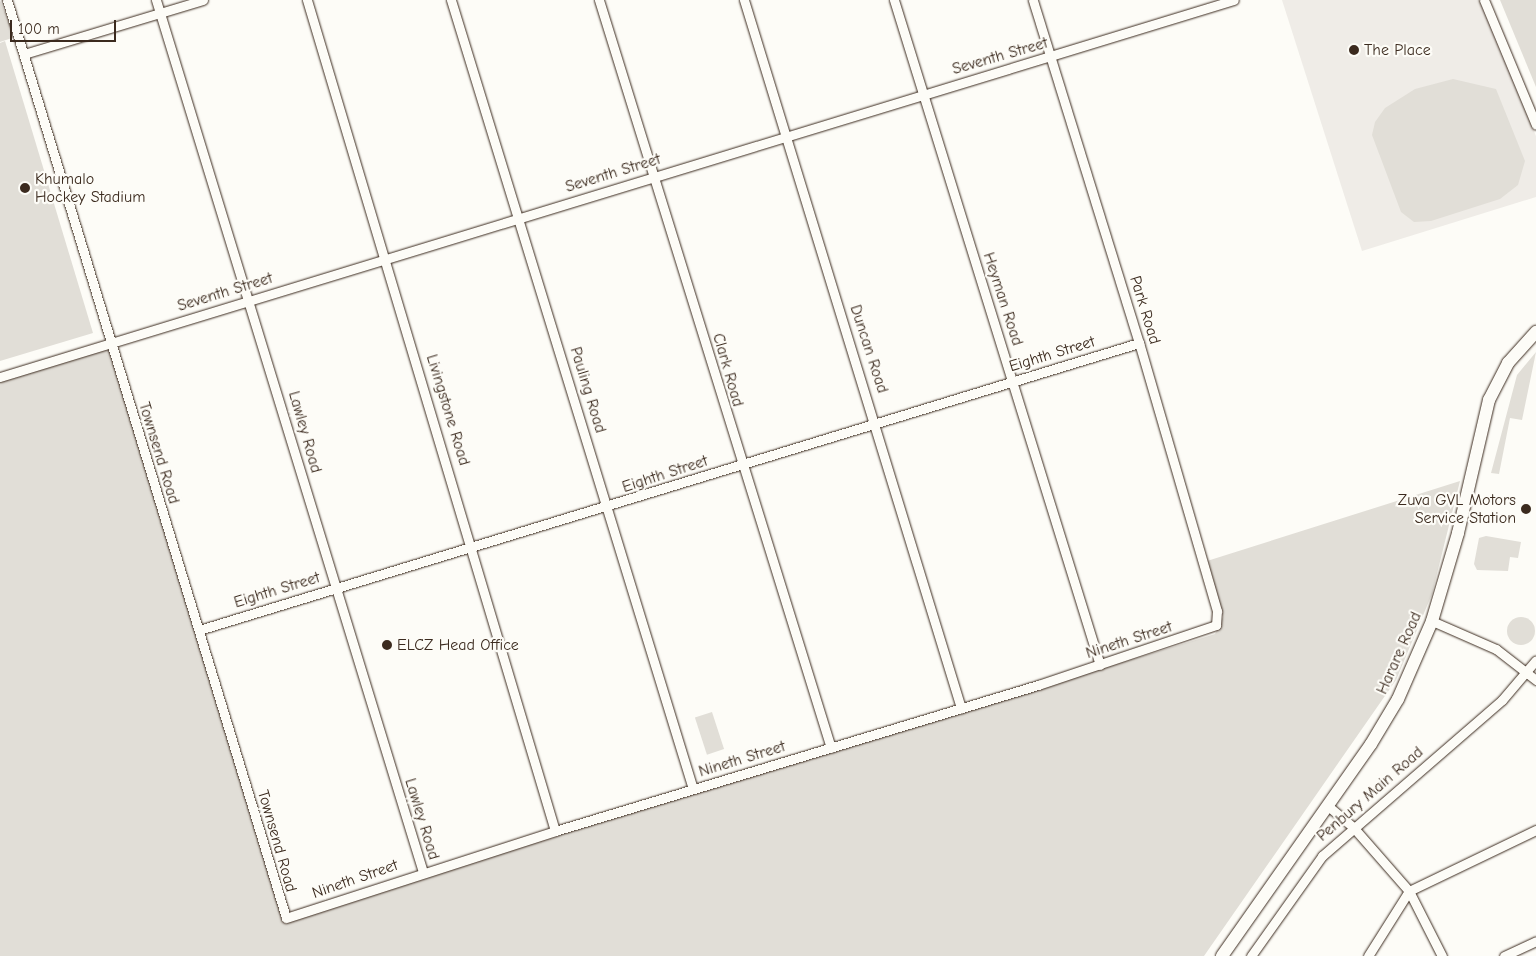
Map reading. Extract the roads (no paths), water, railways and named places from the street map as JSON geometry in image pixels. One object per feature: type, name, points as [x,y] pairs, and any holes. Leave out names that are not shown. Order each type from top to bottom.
[{"type":"highway","name":"Harare Road","points":[[1222,956],[1328,806],[1398,699],[1432,621],[1458,533],[1489,400],[1508,362],[1536,332]]},
{"type":"street","name":"Townsend Road","points":[[7,0],[199,630],[283,914]]},
{"type":"street","name":"Lawley Road","points":[[156,0],[251,300],[334,588],[423,872]]},
{"type":"street","points":[[24,54],[203,0]]},
{"type":"street","name":"Livingstone Road","points":[[308,0],[474,547],[555,831]]},
{"type":"street","name":"Pauling Road","points":[[451,0],[520,217],[693,790]]},
{"type":"street","name":"Clark Road","points":[[599,0],[656,176],[740,465],[831,748]]},
{"type":"street","name":"Duncan Road","points":[[744,0],[877,425],[961,708]]},
{"type":"street","name":"Heyman Road","points":[[894,0],[1100,665]]},
{"type":"street","name":"Park Road","points":[[1033,0],[1139,342],[1217,611],[1212,630]]},
{"type":"street","name":"Seventh Street","points":[[0,377],[1234,0]]},
{"type":"street","points":[[1484,0],[1536,125]]},
{"type":"street","name":"Eighth Street","points":[[199,630],[334,588],[609,508],[740,465],[877,425],[1139,342]]},
{"type":"street","points":[[1432,621],[1496,649],[1528,671],[1536,680]]},
{"type":"street","name":"Nineth Street","points":[[283,914],[289,917],[423,872],[1212,630]]},
{"type":"street","name":"Penbury Main Road","points":[[1251,956],[1316,861],[1502,700],[1536,660]]},
{"type":"street","points":[[1328,806],[1353,827],[1409,891],[1442,956]]},
{"type":"street","points":[[1368,956],[1409,891],[1536,830]]},
{"type":"street","points":[[1504,956],[1536,942]]},
{"type":"place","name":"The Place","points":[[1354,50]]},
{"type":"place","name":"Khumalo Hockey Stadium","points":[[25,188]]},
{"type":"place","name":"Zuva GVL Motors Service Station","points":[[1526,509]]},
{"type":"place","name":"ELCZ Head Office","points":[[387,645]]}]
